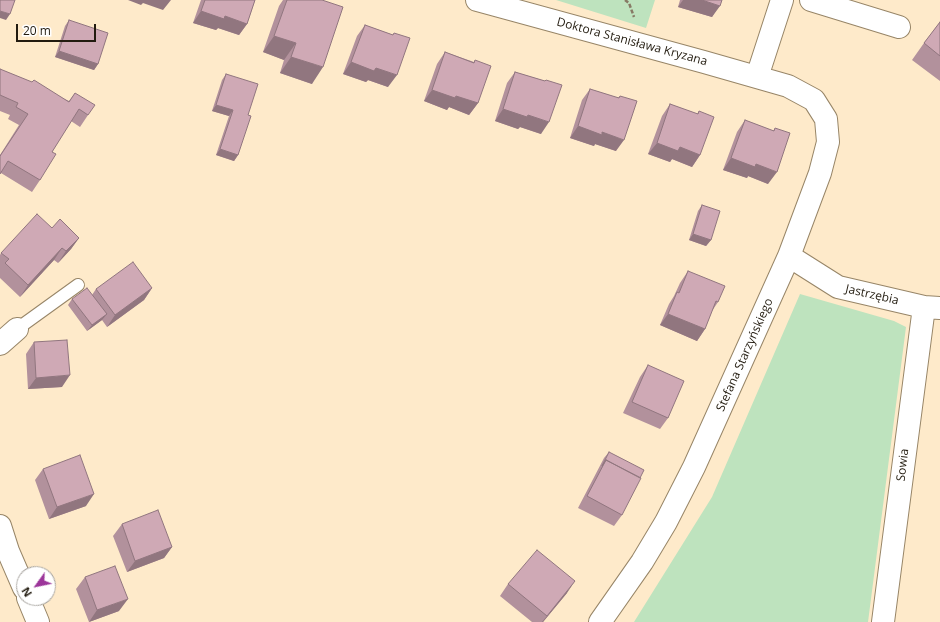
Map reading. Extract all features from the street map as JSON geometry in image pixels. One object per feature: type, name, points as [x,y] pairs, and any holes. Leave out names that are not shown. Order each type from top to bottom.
[{"type":"street","name":"Doktora Stanisława Kryzana","points":[[477,0],[788,86]]},
{"type":"street","points":[[757,77],[782,0]]},
{"type":"street","points":[[811,0],[899,27]]},
{"type":"street","name":"Stefana Starzyńskiego","points":[[600,622],[642,562],[666,522],[694,467],[789,256],[820,173],[828,142],[826,119],[814,100],[788,86]]},
{"type":"street","name":"Jastrzębia","points":[[789,256],[838,287],[932,308]]},
{"type":"street","name":"Sowia","points":[[883,622],[932,308]]},
{"type":"street","points":[[0,344],[17,329]]},
{"type":"street","points":[[0,526],[16,570]]},
{"type":"street","points":[[31,606],[38,622]]},
{"type":"lane","points":[[17,329],[78,286]]},
{"type":"green space","points":[[556,0],[655,0],[646,28]]},
{"type":"green space","points":[[800,294],[894,321],[906,327],[868,622],[634,622],[712,497]]},
{"type":"building","points":[[0,0],[15,0],[10,14],[0,11]]},
{"type":"building","points":[[205,0],[255,0],[247,24],[225,16],[224,19],[201,11]]},
{"type":"building","points":[[287,0],[322,0],[343,7],[323,67],[291,57],[296,43],[274,36]]},
{"type":"building","points":[[702,0],[722,0],[720,6]]},
{"type":"building","points":[[69,20],[108,33],[98,64],[59,51]]},
{"type":"building","points":[[940,22],[940,56],[924,43]]},
{"type":"building","points":[[365,25],[393,35],[394,33],[410,38],[397,75],[376,68],[374,71],[351,62]]},
{"type":"building","points":[[445,52],[474,63],[475,60],[491,66],[478,103],[456,96],[455,98],[432,90]]},
{"type":"building","points":[[0,69],[32,82],[34,80],[69,102],[75,93],[95,105],[88,115],[79,109],[52,152],[56,154],[40,180],[8,161],[0,174],[0,156],[28,114],[16,107],[18,103],[0,95]]},
{"type":"building","points":[[515,72],[562,85],[549,122],[503,109]]},
{"type":"building","points":[[226,74],[258,84],[248,115],[251,116],[238,155],[220,149],[233,110],[216,105]]},
{"type":"building","points":[[590,89],[619,98],[620,96],[637,101],[624,140],[602,132],[602,135],[578,126]]},
{"type":"building","points":[[670,104],[698,114],[699,111],[714,117],[700,155],[680,147],[678,151],[657,143]]},
{"type":"building","points":[[745,120],[774,131],[775,128],[790,133],[777,172],[756,164],[755,167],[731,158]]},
{"type":"building","points":[[702,205],[720,211],[711,240],[693,234]]},
{"type":"building","points":[[37,214],[52,228],[60,219],[79,238],[66,251],[62,248],[28,285],[5,263],[9,259],[1,253]]},
{"type":"building","points":[[133,262],[152,288],[115,315],[96,289]]},
{"type":"building","points":[[688,271],[725,286],[718,302],[716,301],[705,329],[668,314]]},
{"type":"building","points":[[87,288],[107,314],[92,325],[72,299]]},
{"type":"building","points":[[67,340],[70,375],[36,378],[34,342]]},
{"type":"building","points":[[648,365],[684,381],[668,418],[632,402]]},
{"type":"building","points":[[609,452],[644,470],[640,478],[606,460],[602,466]]},
{"type":"building","points":[[80,455],[94,494],[57,507],[43,469]]},
{"type":"building","points":[[606,460],[641,478],[622,515],[587,496]]},
{"type":"building","points":[[158,510],[172,547],[135,561],[122,524]]},
{"type":"building","points":[[537,550],[575,581],[547,616],[508,584]]},
{"type":"building","points":[[115,566],[128,599],[97,610],[85,577]]}]
